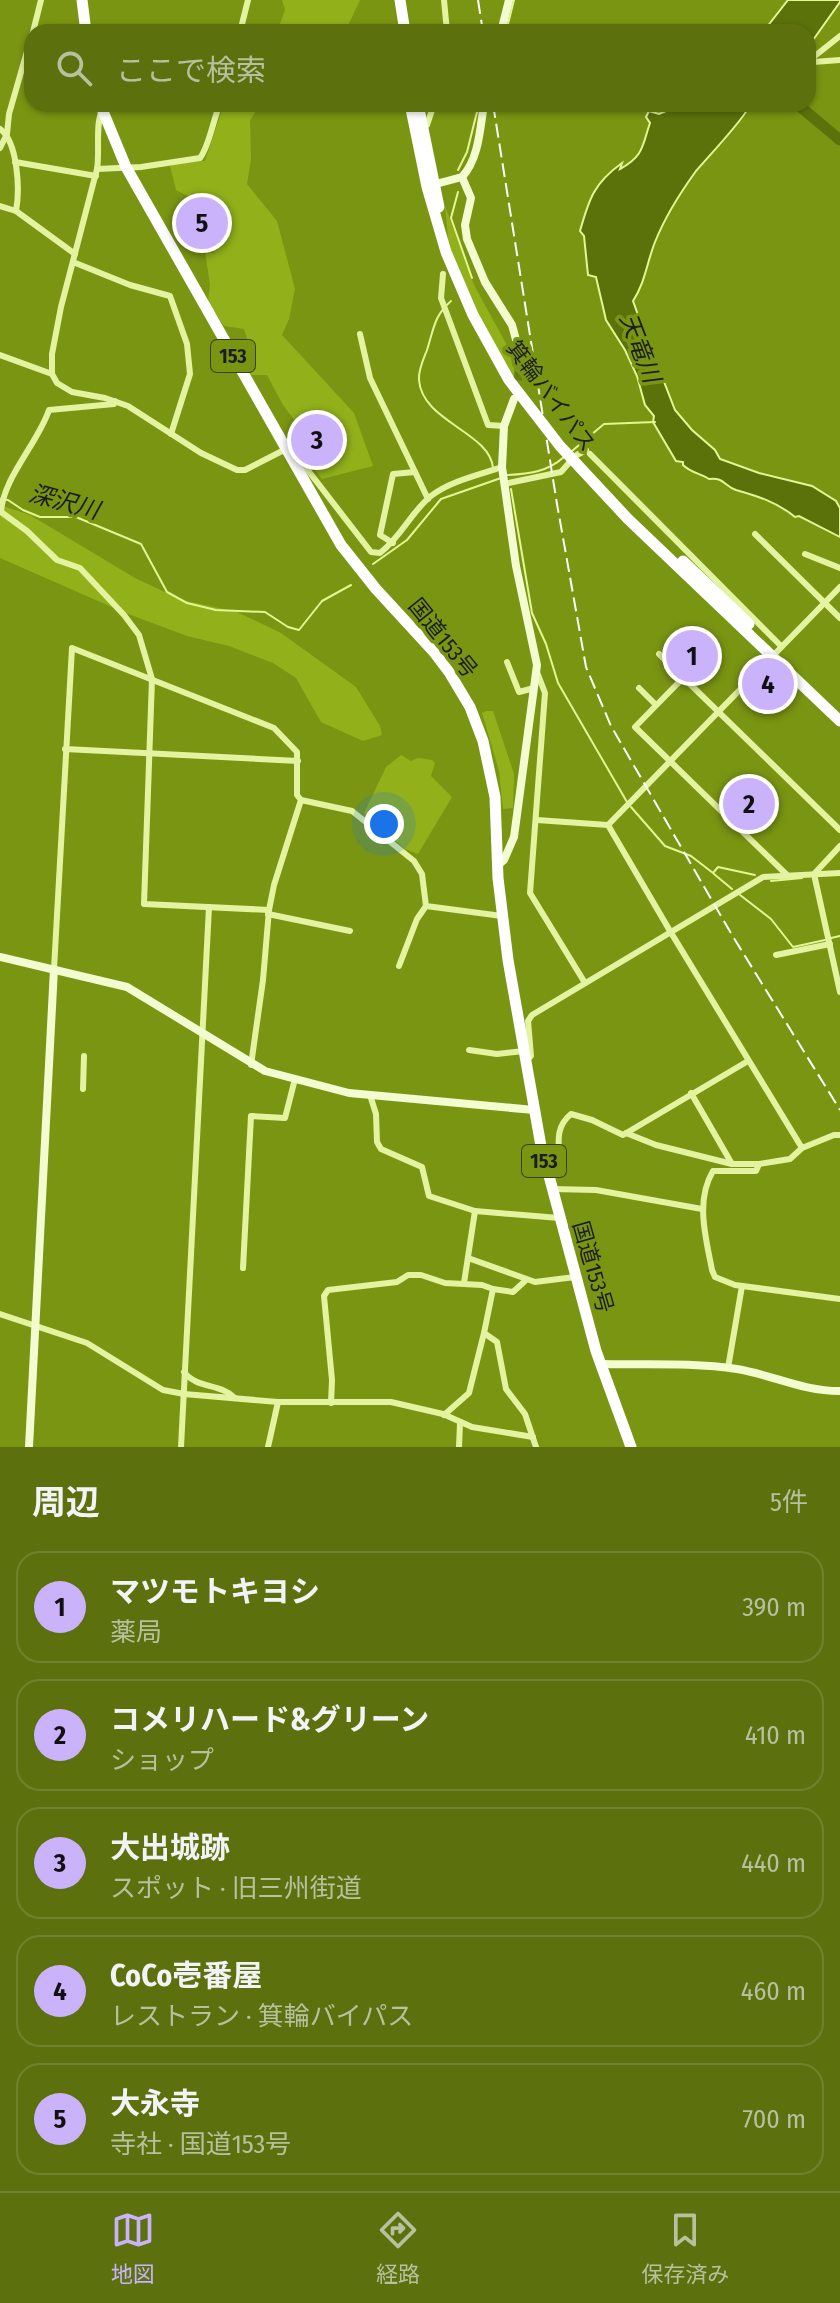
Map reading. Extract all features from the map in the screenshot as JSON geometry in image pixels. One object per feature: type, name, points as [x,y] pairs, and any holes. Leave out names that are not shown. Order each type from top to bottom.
[{"type":"highway","points":[[82,0],[85,24]]},
{"type":"highway","points":[[392,0],[396,24]]},
{"type":"highway","points":[[400,0],[404,24]]},
{"type":"highway","name":"国道153号","points":[[103,112],[126,167],[341,545],[376,589],[433,651],[470,707],[493,778],[502,916],[534,1110],[575,1277],[627,1446]]},
{"type":"highway","name":"箕輪バイパス","points":[[412,112],[443,243],[473,315],[496,359],[527,405],[587,475],[627,515],[840,711]]},
{"type":"highway","name":"箕輪バイパス","points":[[419,112],[430,186]]},
{"type":"highway","name":"箕輪バイパス","points":[[776,650],[840,721]]},
{"type":"street","points":[[34,24],[41,0]]},
{"type":"street","points":[[242,24],[248,0]]},
{"type":"street","points":[[444,0],[446,24]]},
{"type":"street","points":[[503,24],[509,0]]},
{"type":"street","points":[[816,55],[840,36]]},
{"type":"street","points":[[816,62],[840,60]]},
{"type":"street","points":[[0,148],[7,134],[9,114],[24,61]]},
{"type":"street","points":[[52,374],[52,354],[100,155],[100,112]]},
{"type":"street","points":[[15,162],[96,172],[200,158],[206,149],[216,112]]},
{"type":"street","points":[[427,125],[431,112]]},
{"type":"street","points":[[430,186],[462,177],[469,169],[482,112]]},
{"type":"street","points":[[0,129],[7,134],[15,162],[16,211]]},
{"type":"street","points":[[462,177],[471,198],[465,225],[467,239],[485,282],[512,325],[521,358]]},
{"type":"street","points":[[0,206],[16,211],[74,258],[130,285],[170,296],[187,344],[190,374],[171,434]]},
{"type":"street","points":[[443,274],[441,298],[488,425],[504,426]]},
{"type":"street","points":[[360,334],[370,378],[428,499]]},
{"type":"street","points":[[0,355],[52,374],[63,388],[115,401],[153,420],[201,453],[237,470],[245,470],[286,449],[293,451],[371,552],[380,553],[395,541],[428,499],[442,490],[502,468]]},
{"type":"street","points":[[497,866],[504,860],[514,837],[536,671],[502,468],[504,426],[514,399]]},
{"type":"street","points":[[115,401],[114,404],[49,410],[44,426],[5,496],[1,512],[27,531],[57,560],[80,568],[139,635],[152,679],[144,904],[269,912],[350,931]]},
{"type":"street","points":[[504,482],[561,472],[575,456],[588,452],[776,650]]},
{"type":"street","points":[[395,541],[380,535],[393,474],[415,472]]},
{"type":"street","points":[[755,534],[840,618]]},
{"type":"street","points":[[805,554],[840,568]]},
{"type":"street","points":[[608,825],[840,587]]},
{"type":"street","points":[[29,1447],[72,648],[274,728],[297,752],[297,795],[301,800],[352,811],[414,861],[422,874],[426,906],[417,919],[399,966]]},
{"type":"street","points":[[659,654],[840,830]]},
{"type":"street","points":[[507,662],[519,692],[534,688]]},
{"type":"street","points":[[536,671],[545,693],[530,893],[585,983]]},
{"type":"street","points":[[683,678],[635,727],[788,876]]},
{"type":"street","points":[[639,688],[656,705]]},
{"type":"street","points":[[65,749],[298,761]]},
{"type":"street","points":[[251,1065],[274,885],[301,800]]},
{"type":"street","points":[[537,820],[608,825]]},
{"type":"street","points":[[608,825],[802,1148]]},
{"type":"street","points":[[814,877],[840,846]]},
{"type":"street","points":[[469,1050],[531,1056],[529,1018],[670,931],[763,877],[814,877],[840,873]]},
{"type":"street","points":[[814,877],[840,992]]},
{"type":"street","points":[[426,906],[502,916]]},
{"type":"street","points":[[181,1447],[209,907]]},
{"type":"street","points":[[776,955],[829,940]]},
{"type":"street","points":[[0,957],[127,987],[251,1065],[295,1079],[370,1095],[534,1110]]},
{"type":"street","points":[[83,1089],[84,1056]]},
{"type":"street","points":[[547,1170],[560,1165],[558,1131],[571,1114],[623,1135],[748,1061]]},
{"type":"street","points":[[243,1268],[251,1116],[285,1118],[295,1079]]},
{"type":"street","points":[[691,1093],[732,1164]]},
{"type":"street","points":[[370,1095],[376,1114],[377,1142],[381,1149],[422,1167],[429,1196],[475,1211],[559,1218]]},
{"type":"street","points":[[626,1133],[656,1145],[732,1164],[790,1159],[802,1148],[840,1135]]},
{"type":"street","points":[[759,1164],[756,1171],[713,1171],[707,1179],[702,1209],[715,1277],[742,1286],[840,1299]]},
{"type":"street","points":[[551,1189],[596,1190],[702,1209]]},
{"type":"street","points":[[464,1283],[475,1211]]},
{"type":"street","points":[[468,1258],[535,1282],[575,1277]]},
{"type":"street","points":[[331,1403],[332,1380],[324,1296],[328,1290],[397,1282],[408,1275],[421,1275],[445,1283],[482,1285],[513,1292],[525,1280]]},
{"type":"street","points":[[728,1368],[742,1286]]},
{"type":"street","points":[[444,1415],[469,1393],[493,1289]]},
{"type":"street","points":[[0,1314],[87,1343],[163,1390],[278,1402],[391,1402],[444,1415],[460,1423],[533,1437]]},
{"type":"street","points":[[484,1333],[497,1342],[506,1389],[525,1414],[536,1447]]},
{"type":"street","points":[[600,1364],[728,1368],[802,1387],[840,1391]]},
{"type":"street","points":[[184,1372],[192,1382],[225,1390],[235,1398]]},
{"type":"street","points":[[268,1447],[278,1402]]},
{"type":"street","points":[[459,1447],[460,1423]]},
{"type":"shaded area","points":[[282,0],[360,0],[349,24],[280,24],[285,10]]},
{"type":"shaded area","points":[[221,112],[256,112],[250,120],[251,159],[247,184],[277,221],[295,289],[282,335],[354,413],[373,466],[322,479],[296,445],[298,425],[267,375],[251,375],[237,353],[249,345],[244,329],[224,326],[208,302],[210,285],[205,251],[214,253],[214,210],[176,190],[170,166],[180,162],[205,161]]},
{"type":"shaded area","points":[[445,206],[474,285],[514,358],[514,379],[486,333],[449,249]]},
{"type":"shaded area","points":[[0,505],[30,515],[135,578],[182,600],[237,612],[281,633],[356,687],[380,726],[382,735],[363,741],[321,722],[296,678],[273,663],[123,612],[0,558]]},
{"type":"shaded area","points":[[493,711],[514,774],[513,808],[503,809],[499,771],[482,713]]},
{"type":"shaded area","points":[[401,755],[411,761],[418,758],[432,760],[435,763],[431,776],[452,797],[418,854],[405,849],[364,813],[386,767]]},
{"type":"water","points":[[788,0],[840,0],[816,36],[816,24],[769,24]]},
{"type":"water","name":"天竜川","points":[[648,112],[746,112],[696,171],[668,214],[633,301],[675,410],[715,450],[720,459],[759,473],[812,486],[836,501],[840,508],[840,537],[799,516],[795,517],[774,503],[732,488],[718,479],[709,479],[689,470],[683,462],[676,461],[653,422],[654,416],[645,405],[625,350],[606,320],[596,277],[588,275],[584,236],[580,231],[594,192],[613,170],[622,163],[620,169],[638,155],[650,123],[646,117]]},
{"type":"waterway","points":[[508,24],[514,0]]},
{"type":"waterway","points":[[458,170],[467,152],[477,112]]},
{"type":"waterway","points":[[807,112],[840,140]]},
{"type":"waterway","points":[[458,192],[451,218],[472,278]]},
{"type":"waterway","points":[[451,301],[435,323],[419,380],[431,406],[481,445],[493,468]]},
{"type":"waterway","name":"深沢川","points":[[572,451],[604,424],[655,422]]},
{"type":"waterway","name":"深沢川","points":[[507,475],[537,471],[564,457]]},
{"type":"waterway","name":"深沢川","points":[[373,564],[407,540],[441,499],[501,478]]},
{"type":"waterway","points":[[511,489],[532,613],[558,683],[627,802]]},
{"type":"waterway","name":"深沢川","points":[[0,499],[40,517],[76,517],[141,544],[167,592],[187,603],[216,610],[265,612],[288,627],[299,630],[322,601],[351,585]]},
{"type":"waterway","points":[[631,807],[665,846],[691,856],[713,873],[718,867],[755,875]]},
{"type":"waterway","points":[[714,874],[732,889]]},
{"type":"waterway","points":[[771,881],[802,878]]},
{"type":"waterway","points":[[740,895],[771,919],[793,947],[825,940]]},
{"type":"waterway","points":[[831,938],[840,936]]},
{"type":"tunnel","points":[[516,392],[521,358]]},
{"type":"railway","points":[[478,0],[482,24]]},
{"type":"railway","points":[[494,112],[586,667],[611,726],[732,935],[840,1110]]},
{"type":"place","name":"大永寺","points":[[202,223]]},
{"type":"place","name":"大出城跡","points":[[317,440]]},
{"type":"place","name":"マツモトキヨシ","points":[[692,656]]},
{"type":"place","name":"CoCo壱番屋","points":[[768,684]]},
{"type":"place","name":"コメリハード&グリーン","points":[[749,804]]}]
